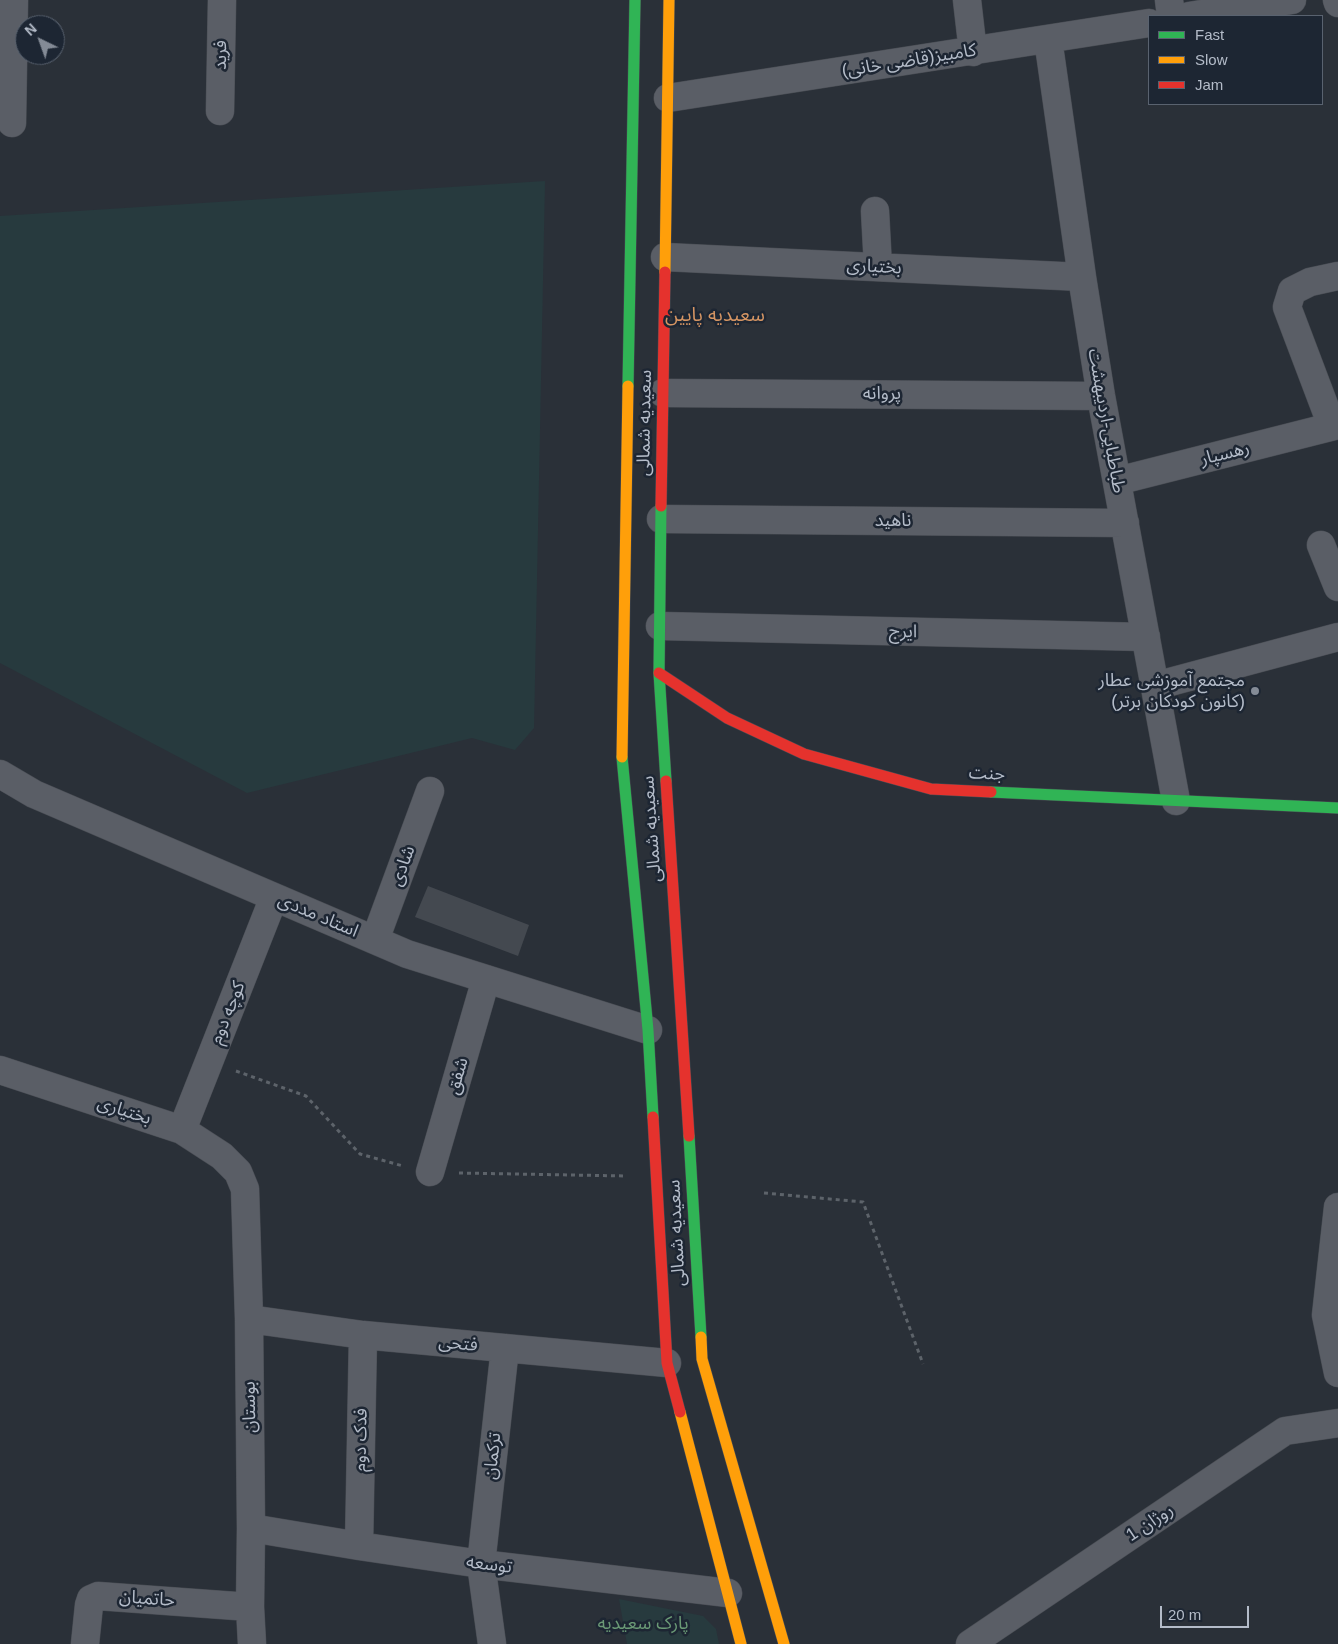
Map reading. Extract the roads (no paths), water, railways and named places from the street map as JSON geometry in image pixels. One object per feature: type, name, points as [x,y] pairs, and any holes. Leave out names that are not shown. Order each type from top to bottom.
[{"type":"main road","name":"سعیدیه شمالی","points":[[635,0],[622,762],[665,1028],[702,1359],[784,1644]]},
{"type":"main road","name":"سعیدیه شمالی","points":[[669,0],[659,673],[665,1028],[667,1364],[741,1644]]},
{"type":"main road","name":"جنت","points":[[659,673],[727,718],[804,754],[931,789],[1338,808]]},
{"type":"street","points":[[12,123],[14,0]]},
{"type":"street","name":"فرید","points":[[220,111],[222,0]]},
{"type":"street","points":[[967,0],[973,52]]},
{"type":"street","points":[[1168,0],[1171,15]]},
{"type":"street","points":[[1195,15],[1292,0]]},
{"type":"street","name":"کامبیز(قاضی خانی)","points":[[668,98],[973,52],[1148,23]]},
{"type":"street","name":"طباطبایی-اردیبهشت","points":[[1048,39],[1101,396],[1176,801]]},
{"type":"street","points":[[875,211],[878,267]]},
{"type":"street","name":"بختیاری","points":[[665,257],[1082,277]]},
{"type":"street","name":"رهسپار","points":[[1117,481],[1335,426],[1287,307],[1292,291],[1310,282],[1338,276]]},
{"type":"street","name":"پروانه","points":[[664,393],[1101,396]]},
{"type":"street","name":"ناهید","points":[[661,519],[1125,523]]},
{"type":"street","points":[[1321,545],[1338,587]]},
{"type":"street","name":"ایرج","points":[[660,626],[1146,637]]},
{"type":"street","points":[[1155,686],[1338,637]]},
{"type":"street","name":"استاد مددی","points":[[0,774],[34,794],[407,954],[486,979],[665,1028]]},
{"type":"street","name":"شادی","points":[[375,940],[430,791]]},
{"type":"street","name":"کوچه دوم","points":[[182,1130],[274,897]]},
{"type":"street","name":"شفق","points":[[430,1172],[486,979]]},
{"type":"street","name":"بختیاری","points":[[0,1070],[182,1130],[222,1156],[238,1172]]},
{"type":"street","name":"بوستان","points":[[238,1172],[245,1190],[249,1319],[250,1606],[252,1644]]},
{"type":"street","points":[[1338,1207],[1326,1315],[1338,1373]]},
{"type":"street","name":"فتحی","points":[[249,1319],[363,1335],[667,1364]]},
{"type":"street","name":"فدک دوم","points":[[358,1546],[363,1335]]},
{"type":"street","name":"ترکمان","points":[[492,1644],[481,1564],[505,1348]]},
{"type":"street","name":"روژان 1","points":[[970,1644],[1285,1431],[1338,1423]]},
{"type":"street","name":"توسعه","points":[[251,1528],[481,1564],[728,1593]]},
{"type":"street","name":"حاتمیان","points":[[85,1644],[89,1605],[92,1599],[98,1596],[250,1606]]},
{"type":"place","name":"مجتمع آموزشی عطار (کانون کودکان برتر)","points":[[1255,691]]},
{"type":"district","name":"سعیدیه پایین","points":[[715,316]]},
{"type":"park label","name":"پارک سعیدیه","points":[[643,1624]]}]
